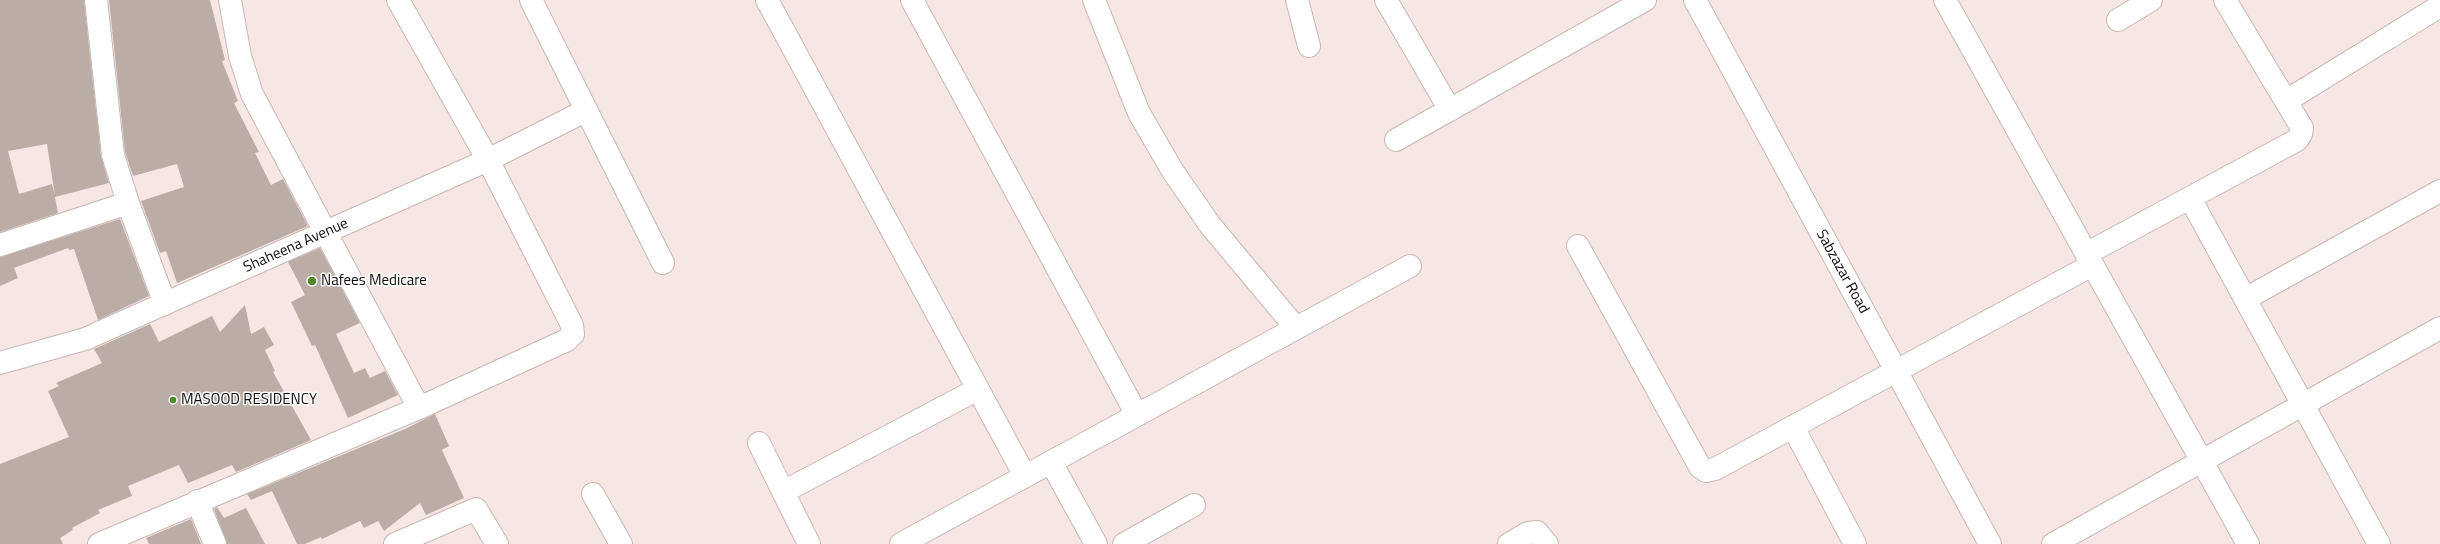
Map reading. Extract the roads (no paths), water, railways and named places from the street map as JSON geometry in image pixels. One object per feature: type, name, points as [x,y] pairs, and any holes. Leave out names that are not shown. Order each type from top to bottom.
[{"type":"street","points":[[96,0],[113,155],[128,202],[165,304]]},
{"type":"street","points":[[230,0],[240,56],[252,94],[419,408]]},
{"type":"street","points":[[99,544],[197,501],[419,408],[567,340],[573,334],[572,325],[488,160],[398,0]]},
{"type":"street","points":[[531,0],[663,263]]},
{"type":"street","points":[[767,0],[1025,476]]},
{"type":"street","points":[[912,0],[1137,415]]},
{"type":"street","points":[[1094,0],[1139,113],[1172,170],[1210,225],[1296,328]]},
{"type":"street","points":[[1297,0],[1309,46]]},
{"type":"street","points":[[1386,0],[1450,110]]},
{"type":"street","points":[[1396,140],[1646,0]]},
{"type":"street","name":"Sabzazar Road","points":[[1695,0],[1990,544]]},
{"type":"street","points":[[1945,0],[2248,544]]},
{"type":"street","points":[[2118,20],[2151,0]]},
{"type":"street","points":[[1578,246],[1700,467],[1706,471],[1715,469],[1896,371],[2089,259],[2190,198],[2297,140],[2301,134],[2302,128],[2225,0]]},
{"type":"street","points":[[2286,101],[2440,6]]},
{"type":"street","name":"Shaheena Avenue","points":[[0,361],[85,339],[488,160],[586,112]]},
{"type":"street","points":[[2245,298],[2440,191]]},
{"type":"street","points":[[2190,198],[2379,544]]},
{"type":"street","points":[[0,245],[128,202]]},
{"type":"street","points":[[901,544],[925,538],[1025,476],[1410,266]]},
{"type":"street","points":[[2053,544],[2440,328]]},
{"type":"street","points":[[783,492],[978,389]]},
{"type":"street","points":[[1793,427],[1855,544]]},
{"type":"street","points":[[759,443],[809,544]]},
{"type":"street","points":[[1051,462],[1096,544]]},
{"type":"street","points":[[593,494],[621,544]]},
{"type":"street","points":[[197,501],[215,544]]},
{"type":"street","points":[[1124,544],[1194,505]]},
{"type":"street","points":[[394,544],[476,509],[497,544]]},
{"type":"street","points":[[1509,544],[1528,533],[1537,532],[1547,544]]},
{"type":"place","name":"Nafees Medicare","points":[[312,281]]},
{"type":"place","name":"MASOOD RESIDENCY","points":[[173,400]]}]
